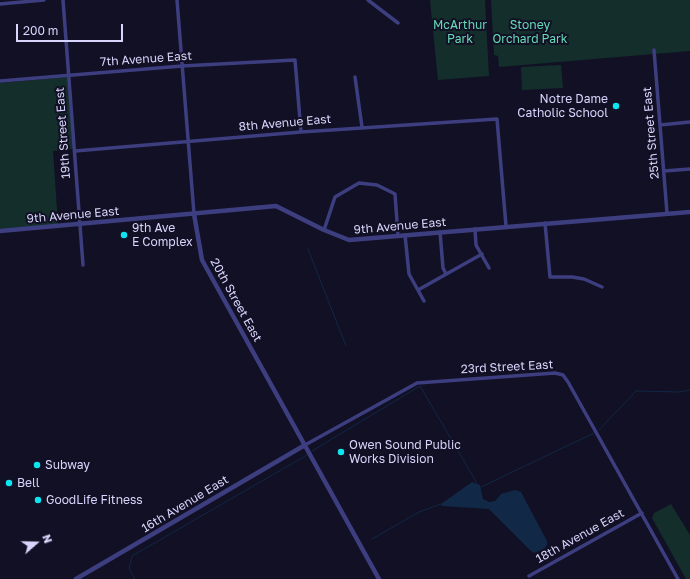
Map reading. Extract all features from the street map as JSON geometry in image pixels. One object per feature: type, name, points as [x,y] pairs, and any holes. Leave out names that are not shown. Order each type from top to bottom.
[{"type":"street","points":[[0,4],[44,0]]},
{"type":"street","name":"19th Street East","points":[[62,0],[83,265]]},
{"type":"street","name":"20th Street East","points":[[177,0],[194,214],[202,260],[379,579]]},
{"type":"street","points":[[368,0],[398,23]]},
{"type":"street","name":"25th Street East","points":[[654,50],[667,213]]},
{"type":"street","name":"7th Avenue East","points":[[0,81],[182,66],[294,60],[301,132]]},
{"type":"street","points":[[355,77],[362,128]]},
{"type":"street","name":"8th Avenue East","points":[[75,151],[301,132],[497,119],[506,226]]},
{"type":"street","points":[[660,125],[690,122]]},
{"type":"street","points":[[664,171],[690,169]]},
{"type":"street","points":[[324,230],[335,197],[359,183],[377,185],[395,194],[398,236]]},
{"type":"street","name":"9th Avenue East","points":[[0,231],[276,206],[324,230],[349,240],[690,212]]},
{"type":"street","points":[[545,223],[550,277],[572,277],[584,279],[602,287]]},
{"type":"street","points":[[475,229],[476,245],[490,268]]},
{"type":"street","points":[[440,232],[443,268],[446,274]]},
{"type":"street","points":[[405,235],[409,274],[424,301]]},
{"type":"street","points":[[418,290],[482,254]]},
{"type":"street","name":"23rd Street East","points":[[305,445],[418,383],[555,373],[563,375],[678,579]]},
{"type":"street","name":"16th Avenue East","points":[[76,579],[305,445]]},
{"type":"street","name":"18th Avenue East","points":[[529,576],[642,513]]},
{"type":"green space","name":"McArthur Park","points":[[430,0],[485,0],[489,76],[438,80]]},
{"type":"green space","name":"Stoney Orchard Park","points":[[491,0],[690,0],[690,51],[499,67],[498,56],[494,55]]},
{"type":"green space","points":[[561,65],[563,88],[522,90],[521,67]]},
{"type":"green space","points":[[68,77],[73,149],[53,151],[58,224],[0,229],[0,83]]},
{"type":"green space","points":[[671,504],[690,535],[690,579],[686,579],[652,518],[654,513]]},
{"type":"water","points":[[472,482],[480,485],[483,499],[489,502],[495,501],[501,494],[515,490],[521,492],[547,541],[547,545],[544,549],[534,553],[531,551],[489,509],[442,506],[441,504]]},
{"type":"waterway","points":[[308,249],[346,346]]},
{"type":"waterway","points":[[312,451],[420,386],[477,483]]},
{"type":"waterway","points":[[599,430],[636,391],[680,392],[690,390]]},
{"type":"waterway","points":[[481,487],[594,433]]},
{"type":"waterway","points":[[135,579],[129,569],[132,556],[307,455]]},
{"type":"waterway","points":[[372,539],[419,512],[441,504]]},
{"type":"place","name":"Notre Dame Catholic School","points":[[616,106]]},
{"type":"place","name":"9th Ave E Complex","points":[[124,235]]},
{"type":"place","name":"Owen Sound Public Works Division","points":[[341,452]]},
{"type":"place","name":"Subway","points":[[37,465]]},
{"type":"place","name":"Bell","points":[[9,483]]},
{"type":"place","name":"GoodLife Fitness","points":[[38,500]]}]
